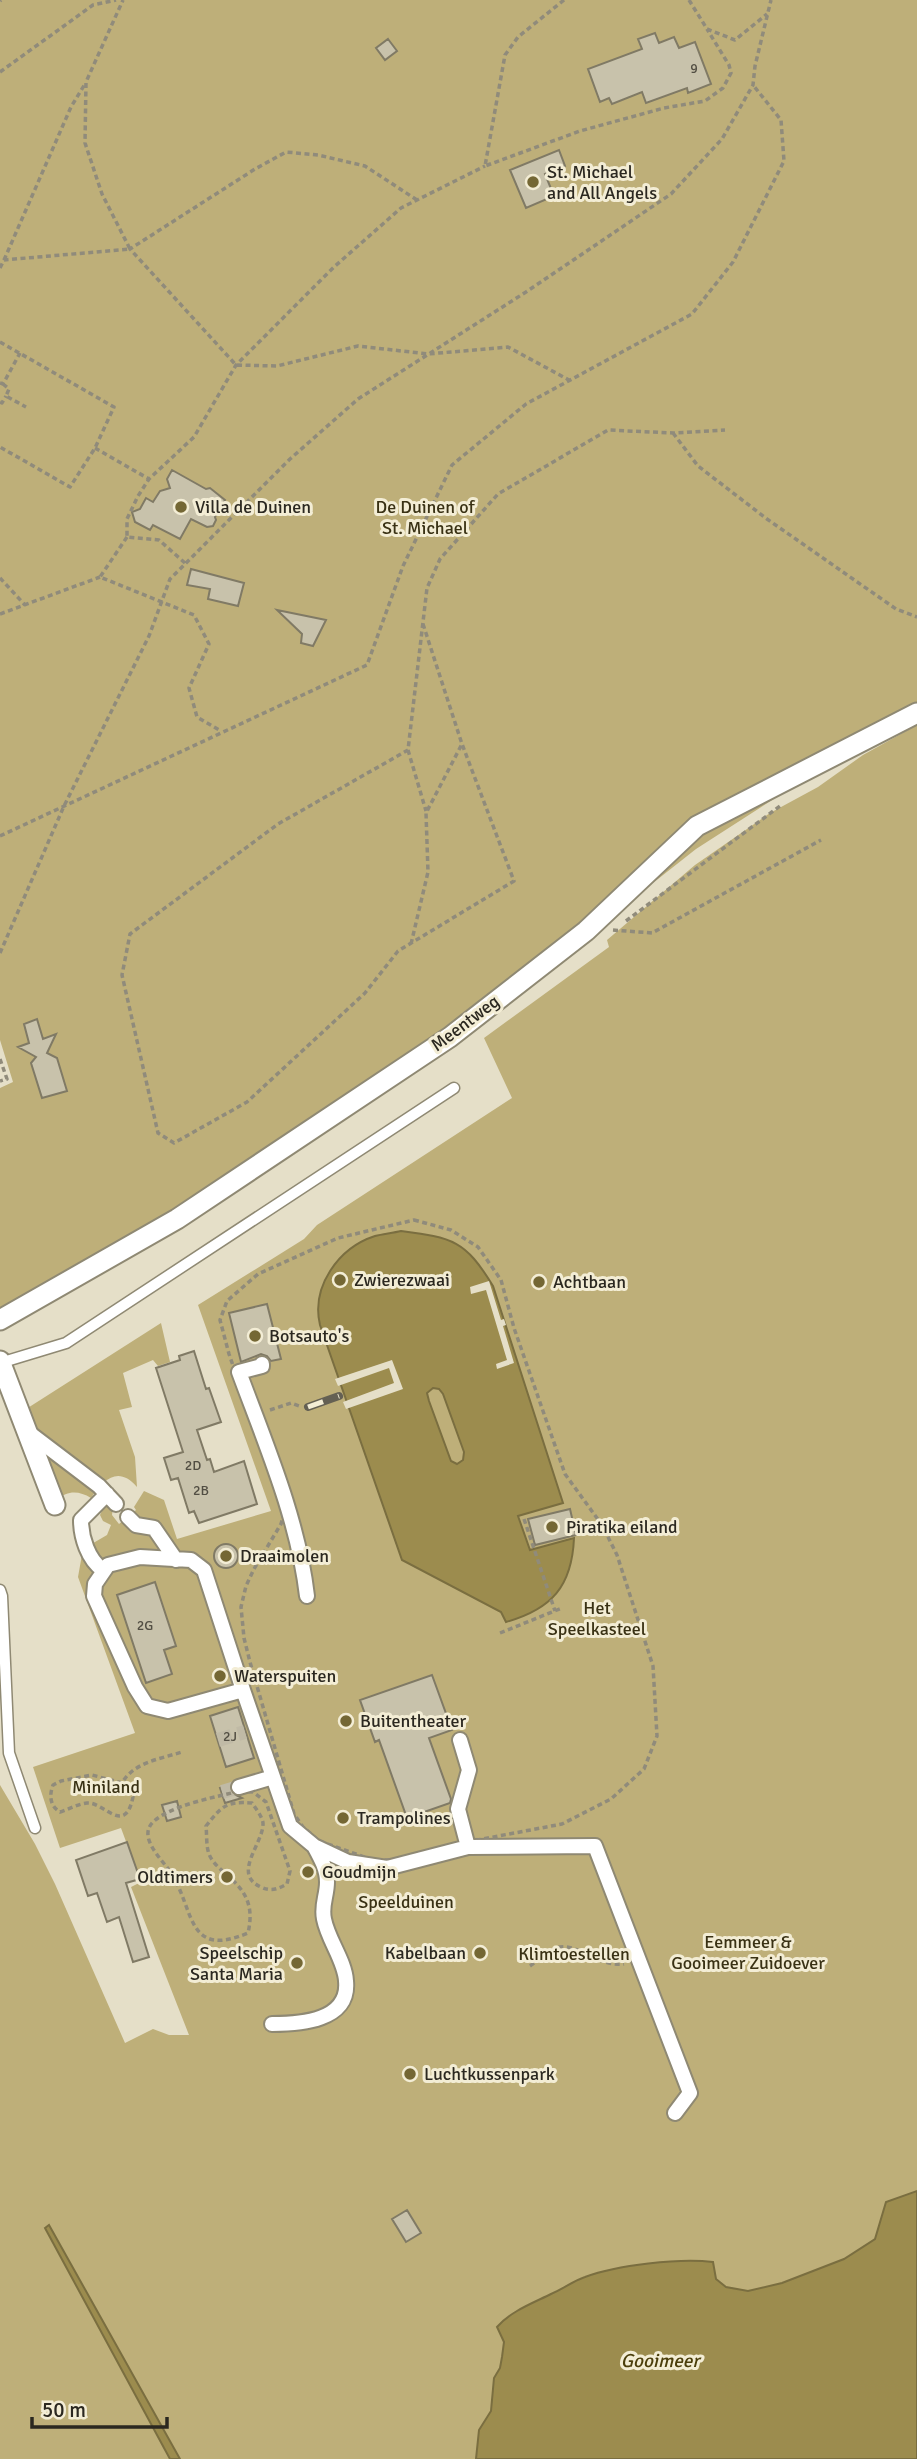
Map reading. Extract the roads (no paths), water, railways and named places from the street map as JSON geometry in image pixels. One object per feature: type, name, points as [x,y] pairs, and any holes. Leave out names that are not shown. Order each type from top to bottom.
[{"type":"street","name":"Meentweg","points":[[0,1320],[177,1219],[450,1037],[586,931],[696,826],[917,713]]},
{"type":"street","points":[[0,1362],[55,1505]]},
{"type":"street","points":[[262,1364],[239,1372],[300,1550],[307,1596]]},
{"type":"street","points":[[27,1432],[112,1499],[81,1520],[81,1529],[92,1559],[95,1565],[103,1570]]},
{"type":"street","points":[[128,1517],[136,1525],[154,1528],[176,1560]]},
{"type":"street","points":[[243,1690],[168,1711],[147,1706],[135,1688],[94,1596],[95,1584],[108,1564],[140,1557],[191,1560],[204,1570],[290,1826],[314,1846],[348,1862],[387,1868],[468,1844],[595,1846],[691,2093],[675,2113]]},
{"type":"street","points":[[460,1740],[469,1770],[458,1809],[468,1844]]},
{"type":"street","points":[[239,1787],[273,1777]]},
{"type":"street","points":[[272,2024],[303,2024],[329,2014],[343,2002],[346,1981],[325,1927],[321,1908],[327,1882],[324,1865],[314,1846]]},
{"type":"lane","points":[[0,1362],[66,1343],[454,1088]]},
{"type":"lane","points":[[0,1590],[9,1753],[35,1828]]},
{"type":"water","points":[[401,1231],[446,1239],[456,1244],[474,1259],[493,1286],[563,1503],[518,1516],[530,1550],[574,1538],[569,1570],[556,1593],[536,1610],[506,1622],[501,1612],[402,1560],[320,1325],[318,1311],[324,1283],[339,1259],[375,1236]],"holes":[[[433,1388],[439,1389],[464,1452],[463,1460],[457,1464],[451,1461],[427,1393]]]},
{"type":"water","name":"Gooimeer","points":[[917,2191],[917,2459],[476,2459],[479,2430],[491,2411],[494,2378],[502,2357],[504,2342],[497,2327],[515,2312],[585,2277],[648,2264],[713,2262],[716,2279],[726,2287],[748,2291],[782,2283],[844,2259],[875,2239],[886,2202]]},
{"type":"water","points":[[49,2225],[180,2459],[170,2459],[45,2228]]},
{"type":"tunnel","points":[[218,1740],[245,1732]]},
{"type":"tunnel","points":[[222,1792],[239,1787]]},
{"type":"railway","points":[[308,1407],[339,1396]]},
{"type":"place","name":"St. Michael and All Angels","points":[[533,182]]},
{"type":"place","name":"Villa de Duinen","points":[[181,507]]},
{"type":"place","name":"Zwierezwaai","points":[[340,1280]]},
{"type":"place","name":"Achtbaan","points":[[539,1282]]},
{"type":"place","name":"Botsauto's","points":[[255,1336]]},
{"type":"place","name":"Piratika eiland","points":[[552,1527]]},
{"type":"place","name":"Draaimolen","points":[[226,1556]]},
{"type":"place","name":"Waterspuiten","points":[[220,1676]]},
{"type":"place","name":"Buitentheater","points":[[346,1721]]},
{"type":"place","name":"Trampolines","points":[[343,1818]]},
{"type":"place","name":"Goudmijn","points":[[308,1872]]},
{"type":"place","name":"Oldtimers","points":[[227,1877]]},
{"type":"place","name":"Kabelbaan","points":[[480,1953]]},
{"type":"place","name":"Speelschip Santa Maria","points":[[297,1963]]},
{"type":"place","name":"Luchtkussenpark","points":[[410,2074]]},
{"type":"park label","name":"De Duinen of St. Michael","points":[[425,517]]},
{"type":"park label","name":"Het Speelkasteel","points":[[597,1618]]},
{"type":"park label","name":"Miniland","points":[[106,1787]]},
{"type":"park label","name":"Speelduinen","points":[[406,1902]]},
{"type":"park label","name":"Eemmeer & Gooimeer Zuidoever","points":[[748,1952]]},
{"type":"park label","name":"Klimtoestellen","points":[[574,1954]]}]
